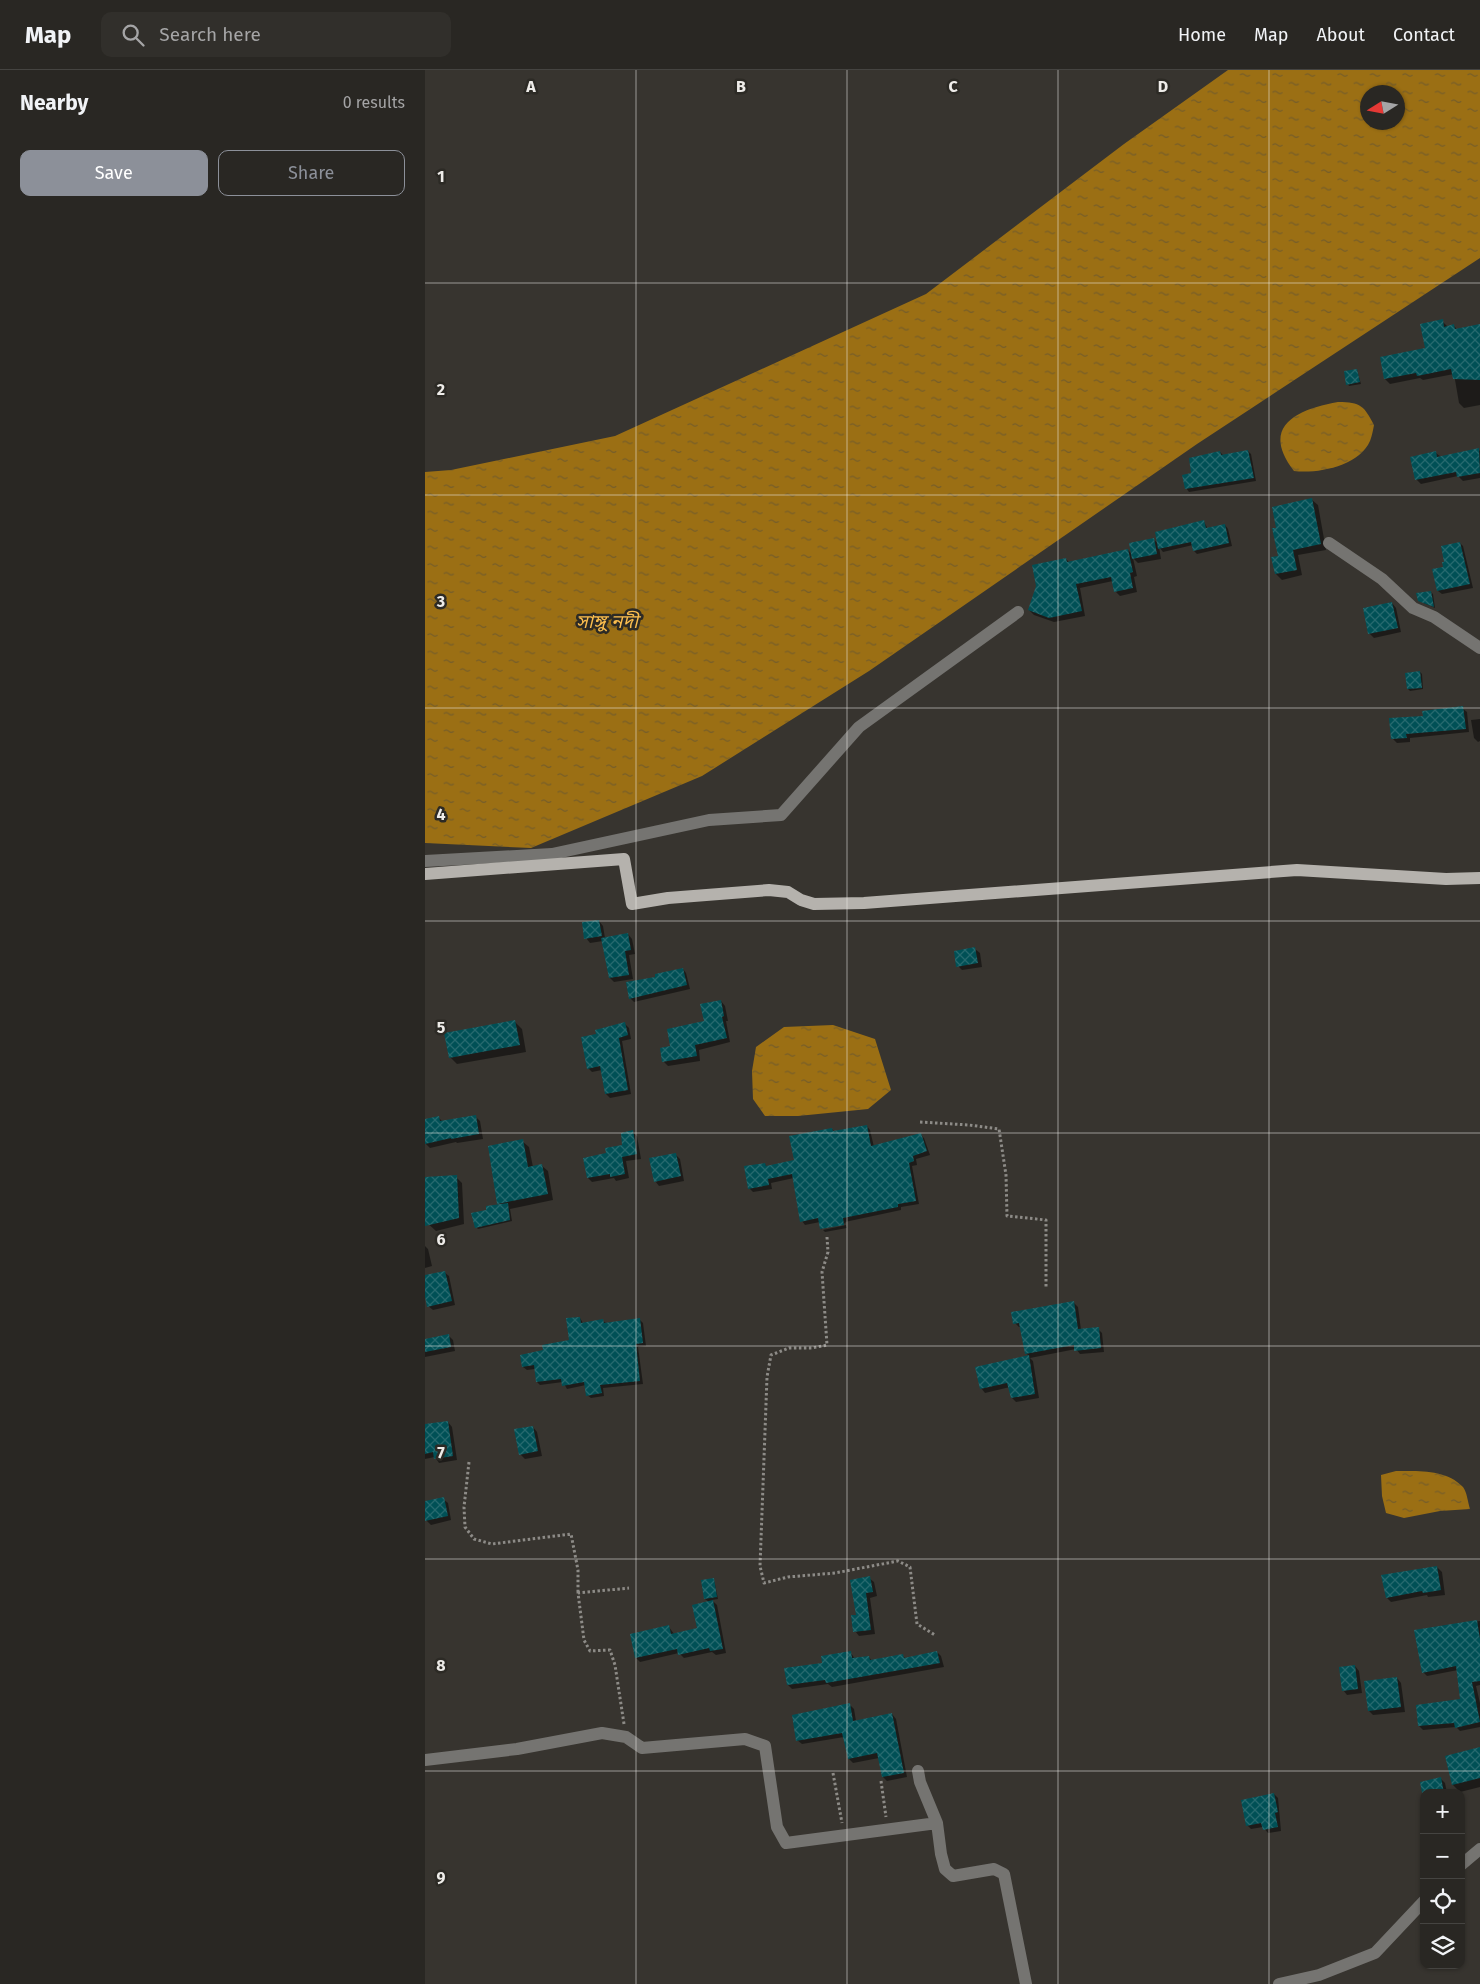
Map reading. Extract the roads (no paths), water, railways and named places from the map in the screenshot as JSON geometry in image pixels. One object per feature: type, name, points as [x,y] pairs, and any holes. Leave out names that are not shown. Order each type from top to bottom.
[{"type":"main road","points":[[425,874],[624,859],[632,904],[668,898],[769,890],[788,892],[801,900],[814,904],[864,902],[1297,870],[1446,879],[1480,878]]},
{"type":"street","points":[[1329,543],[1382,579],[1413,608],[1434,617],[1480,648]]},
{"type":"street","points":[[425,861],[552,854],[709,820],[781,815],[859,727],[1018,612]]},
{"type":"street","points":[[425,1760],[517,1750],[602,1733],[626,1737],[643,1748],[745,1739],[765,1746],[777,1827],[786,1843],[937,1823]]},
{"type":"street","points":[[918,1771],[920,1782],[937,1823],[945,1869],[953,1876],[994,1868],[1004,1874],[1026,1984]]},
{"type":"street","points":[[1465,1862],[1480,1849]]},
{"type":"street","points":[[1279,1984],[1319,1976],[1375,1953],[1420,1905]]},
{"type":"water","name":"সাঙ্গু নদী","points":[[1228,70],[1480,70],[1480,258],[1197,444],[869,671],[702,776],[531,848],[425,843],[425,472],[451,470],[615,436],[926,294],[1124,144]]},
{"type":"water","points":[[1338,402],[1361,406],[1371,419],[1374,425],[1370,441],[1365,450],[1357,457],[1337,467],[1304,472],[1294,471],[1284,455],[1280,442],[1282,431],[1288,422],[1297,415],[1309,409]]},
{"type":"water","points":[[833,1025],[875,1039],[891,1090],[868,1109],[798,1116],[765,1116],[753,1099],[752,1071],[756,1047],[784,1027]]},
{"type":"water","points":[[1396,1471],[1431,1472],[1456,1481],[1463,1487],[1470,1509],[1440,1511],[1404,1518],[1386,1513],[1382,1496],[1381,1475]]}]
